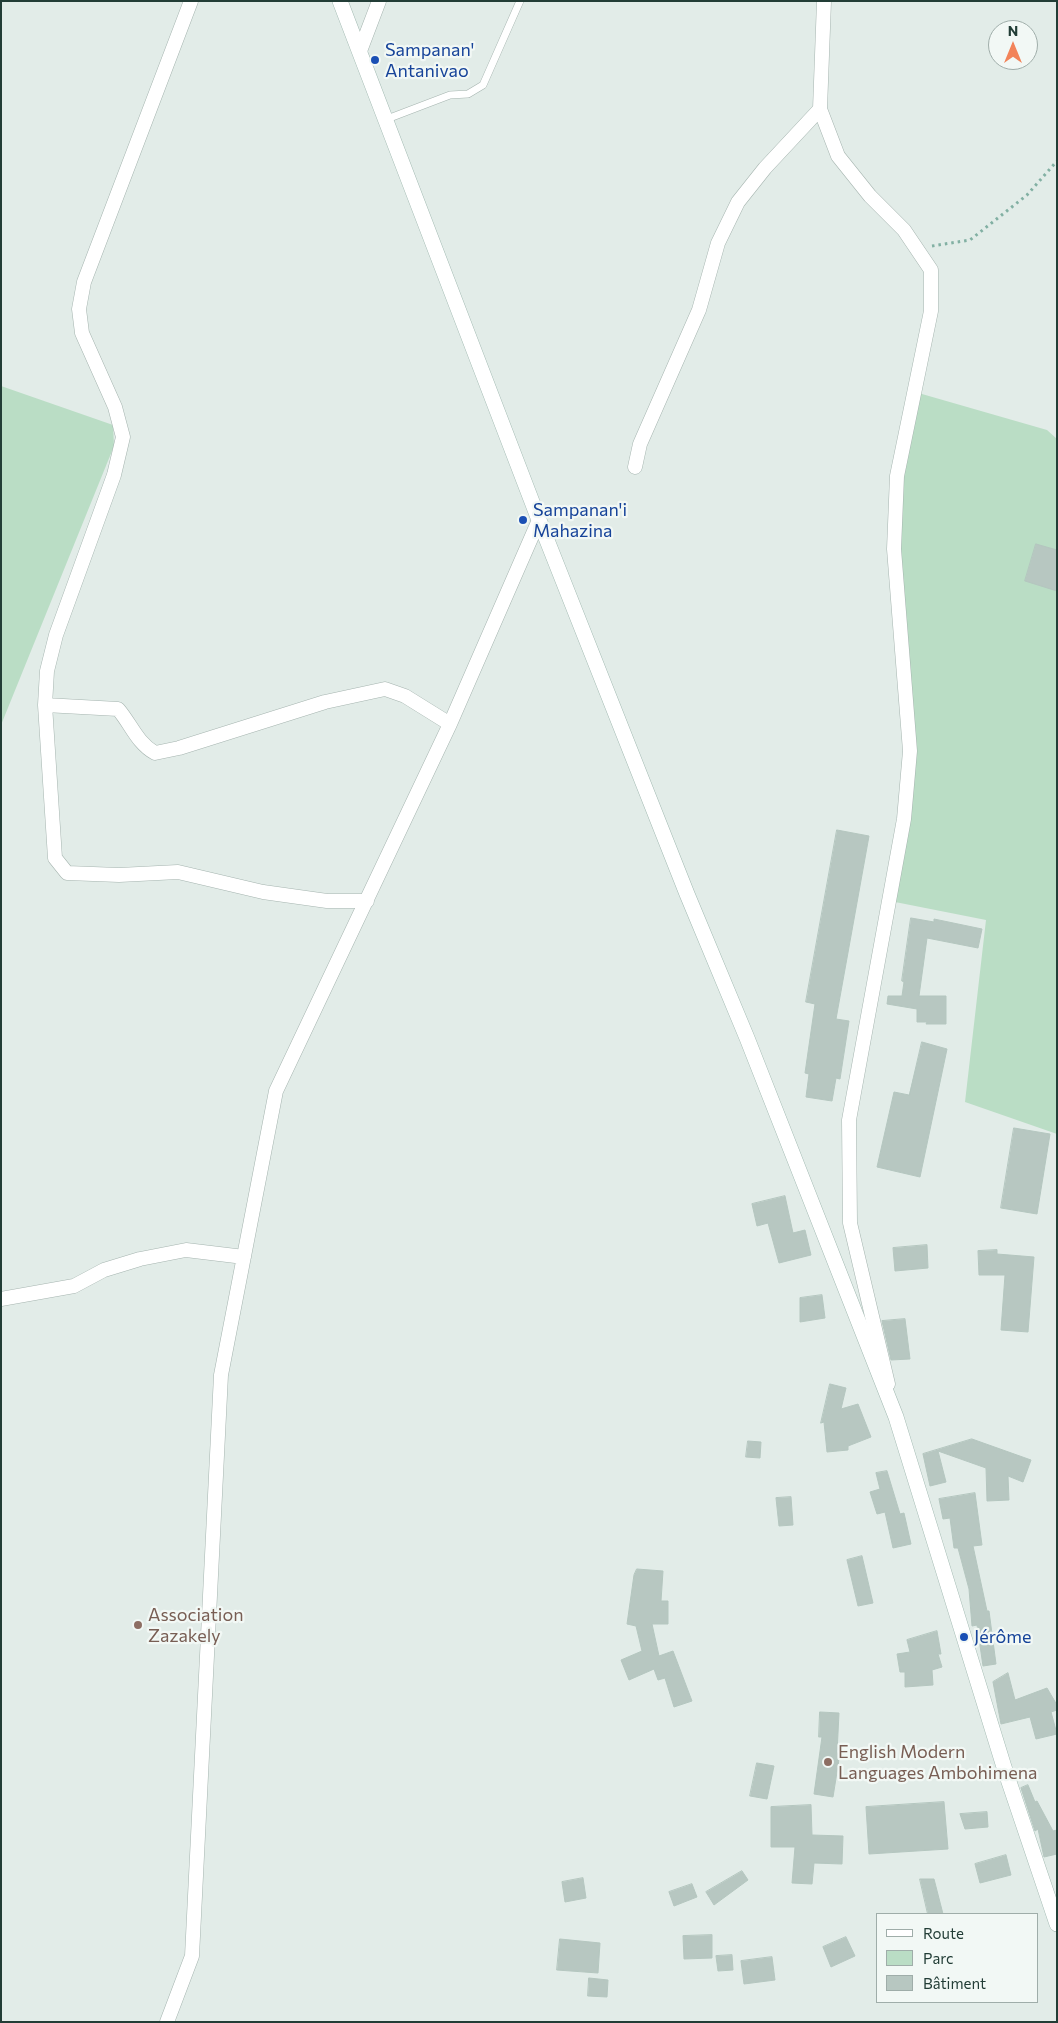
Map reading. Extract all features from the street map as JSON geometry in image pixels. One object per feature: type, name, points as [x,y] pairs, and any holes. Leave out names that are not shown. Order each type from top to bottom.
[{"type":"main road","points":[[340,1],[539,520],[687,894],[747,1038],[896,1418],[1004,1767],[1057,1924]]},
{"type":"street","points":[[191,1],[84,282],[79,309],[82,333],[116,407],[123,437],[114,475],[56,635],[47,671],[45,705],[55,858],[67,873],[119,875],[178,872],[263,892],[326,901],[367,901]]},
{"type":"street","points":[[360,51],[379,1]]},
{"type":"street","points":[[824,1],[820,109],[838,156],[870,196],[904,230],[931,270],[931,312],[897,476],[894,549],[910,751],[898,861],[848,1120],[850,1223],[896,1418]]},
{"type":"street","points":[[635,467],[640,444],[699,310],[718,243],[738,202],[765,168],[820,109]]},
{"type":"street","points":[[167,2022],[192,1956],[221,1375],[276,1091],[450,724],[539,520]]},
{"type":"street","points":[[45,705],[118,709],[130,723],[142,746],[154,753],[179,748],[324,702],[385,690],[405,696],[450,724]]},
{"type":"street","points":[[1,1299],[74,1286],[104,1270],[140,1259],[186,1250],[244,1257]]},
{"type":"lane","points":[[386,119],[450,95],[468,94],[483,85],[520,1]]},
{"type":"path","points":[[916,249],[970,240],[1027,195],[1057,161]]},
{"type":"green space","points":[[1,386],[113,425],[114,446],[1,725]]},
{"type":"green space","points":[[915,392],[1047,430],[1057,439],[1057,1134],[965,1102],[986,920],[890,901],[910,751],[894,549]]},
{"type":"building","points":[[1036,544],[1057,550],[1057,591],[1025,581]]},
{"type":"building","points":[[837,830],[869,836],[836,1019],[849,1021],[840,1079],[836,1078],[832,1101],[806,1097],[809,1074],[805,1073],[815,1004],[806,1002]]},
{"type":"building","points":[[911,918],[934,922],[934,919],[982,929],[978,948],[927,938],[919,996],[946,996],[946,1024],[917,1022],[917,1009],[887,1004],[888,996],[902,996],[904,982],[902,981]]},
{"type":"building","points":[[922,1042],[947,1049],[920,1177],[877,1167],[894,1092],[909,1095]]},
{"type":"building","points":[[1014,1128],[1050,1134],[1037,1214],[1001,1208]]},
{"type":"building","points":[[785,1196],[793,1233],[805,1230],[811,1255],[779,1263],[768,1223],[757,1226],[752,1204]]},
{"type":"building","points":[[927,1245],[928,1268],[895,1271],[893,1248]]},
{"type":"building","points":[[997,1250],[997,1254],[1034,1257],[1028,1332],[1001,1330],[1005,1275],[979,1275],[978,1251]]},
{"type":"building","points":[[822,1295],[825,1318],[800,1322],[800,1298]]},
{"type":"building","points":[[905,1319],[910,1359],[891,1360],[882,1321]]},
{"type":"building","points":[[830,1384],[846,1388],[841,1409],[858,1404],[871,1437],[848,1446],[848,1450],[827,1452],[824,1422],[821,1423]]},
{"type":"building","points":[[972,1439],[1031,1460],[1023,1482],[1008,1476],[1009,1500],[987,1501],[986,1468],[938,1451],[946,1482],[930,1486],[923,1454]]},
{"type":"building","points":[[748,1441],[761,1442],[760,1458],[746,1457]]},
{"type":"building","points":[[887,1471],[900,1514],[904,1513],[911,1544],[893,1548],[885,1512],[877,1514],[870,1492],[880,1489],[876,1473]]},
{"type":"building","points":[[975,1493],[982,1545],[973,1546],[987,1611],[989,1611],[996,1664],[983,1666],[977,1625],[972,1626],[969,1589],[958,1548],[954,1548],[950,1518],[943,1519],[939,1499]]},
{"type":"building","points":[[791,1497],[793,1525],[779,1526],[776,1498]]},
{"type":"building","points":[[862,1556],[873,1603],[858,1606],[847,1560]]},
{"type":"building","points":[[637,1569],[663,1571],[661,1601],[668,1601],[668,1624],[652,1624],[659,1656],[673,1651],[692,1701],[674,1707],[665,1678],[658,1680],[654,1669],[629,1680],[621,1660],[642,1651],[636,1626],[627,1624],[634,1575]]},
{"type":"building","points":[[937,1631],[941,1654],[938,1654],[942,1667],[932,1670],[933,1685],[905,1687],[905,1672],[900,1672],[897,1654],[910,1652],[907,1640]]},
{"type":"building","points":[[1008,1673],[1015,1700],[1047,1688],[1057,1705],[1057,1710],[1051,1712],[1057,1734],[1036,1739],[1030,1717],[1001,1724],[993,1682]]},
{"type":"building","points":[[820,1712],[839,1713],[837,1753],[840,1753],[833,1797],[814,1794],[822,1737],[819,1737]]},
{"type":"building","points":[[757,1763],[774,1766],[767,1799],[750,1796]]},
{"type":"building","points":[[1028,1785],[1035,1802],[1037,1801],[1053,1831],[1057,1830],[1057,1854],[1044,1857],[1038,1829],[1035,1831],[1021,1788]]},
{"type":"building","points":[[944,1802],[948,1849],[869,1854],[866,1807]]},
{"type":"building","points":[[811,1805],[812,1835],[843,1836],[842,1864],[814,1863],[812,1884],[792,1883],[795,1847],[771,1847],[771,1807]]},
{"type":"building","points":[[987,1812],[988,1827],[965,1829],[960,1814]]},
{"type":"building","points":[[1006,1855],[1011,1875],[980,1883],[975,1864]]},
{"type":"building","points":[[742,1871],[748,1880],[714,1905],[706,1892]]},
{"type":"building","points":[[583,1878],[586,1898],[565,1902],[562,1882]]},
{"type":"building","points":[[920,1879],[934,1879],[943,1913],[928,1913]]},
{"type":"building","points":[[692,1884],[697,1897],[674,1906],[669,1892]]},
{"type":"building","points":[[712,1935],[712,1958],[684,1959],[683,1936]]},
{"type":"building","points":[[846,1937],[855,1956],[831,1967],[823,1947]]},
{"type":"building","points":[[560,1939],[600,1943],[598,1973],[557,1970]]},
{"type":"building","points":[[732,1955],[733,1970],[718,1971],[716,1956]]},
{"type":"building","points":[[772,1957],[775,1980],[744,1984],[741,1961]]},
{"type":"building","points":[[589,1978],[608,1980],[607,1997],[588,1996]]},
{"type":"place","name":"Sampanan' Antanivao","points":[[375,60]]},
{"type":"place","name":"Sampanan'i Mahazina","points":[[523,520]]},
{"type":"place","name":"Association Zazakely","points":[[138,1625]]},
{"type":"place","name":"Jérôme","points":[[964,1637]]},
{"type":"place","name":"English Modern Languages Ambohimena","points":[[828,1762]]}]
